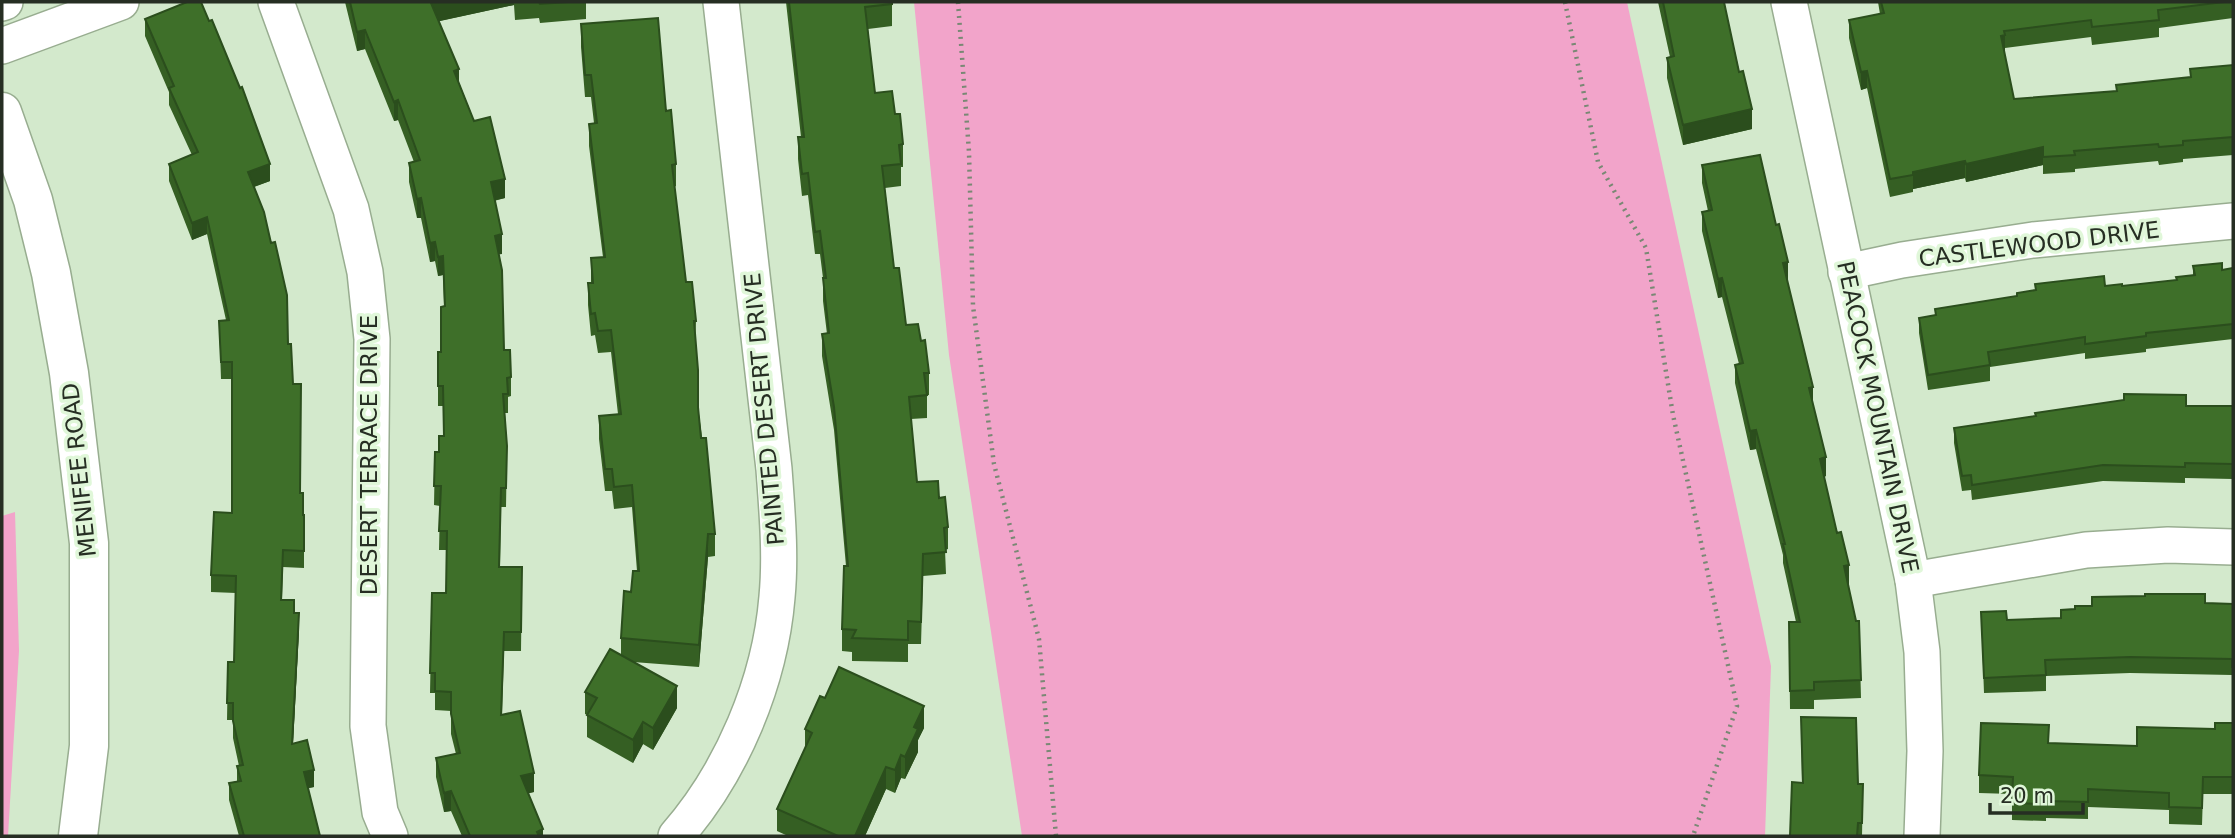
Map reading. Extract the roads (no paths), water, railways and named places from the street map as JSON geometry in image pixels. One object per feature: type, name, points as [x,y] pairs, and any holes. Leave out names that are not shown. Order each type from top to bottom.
[{"type":"main road","name":"MENIFEE ROAD","points":[[2,112],[33,200],[51,273],[69,373],[89,543],[89,746],[78,836]]},
{"type":"street","points":[[2,46],[121,2]]},
{"type":"street","name":"DESERT TERRACE DRIVE","points":[[276,2],[351,209],[365,272],[372,339],[368,726],[380,812],[390,836]]},
{"type":"street","name":"PAINTED DESERT DRIVE","points":[[690,832],[730,756],[759,684],[771,640],[778,584],[774,469],[721,2]]},
{"type":"street","name":"PEACOCK MOUNTAIN DRIVE","points":[[1789,2],[1913,580],[1922,652],[1925,751],[1922,836]]},
{"type":"street","name":"CASTLEWOOD DRIVE","points":[[1846,272],[1902,260],[2033,240],[2233,221]]},
{"type":"street","points":[[1913,580],[2086,550],[2168,545],[2233,547]]}]
